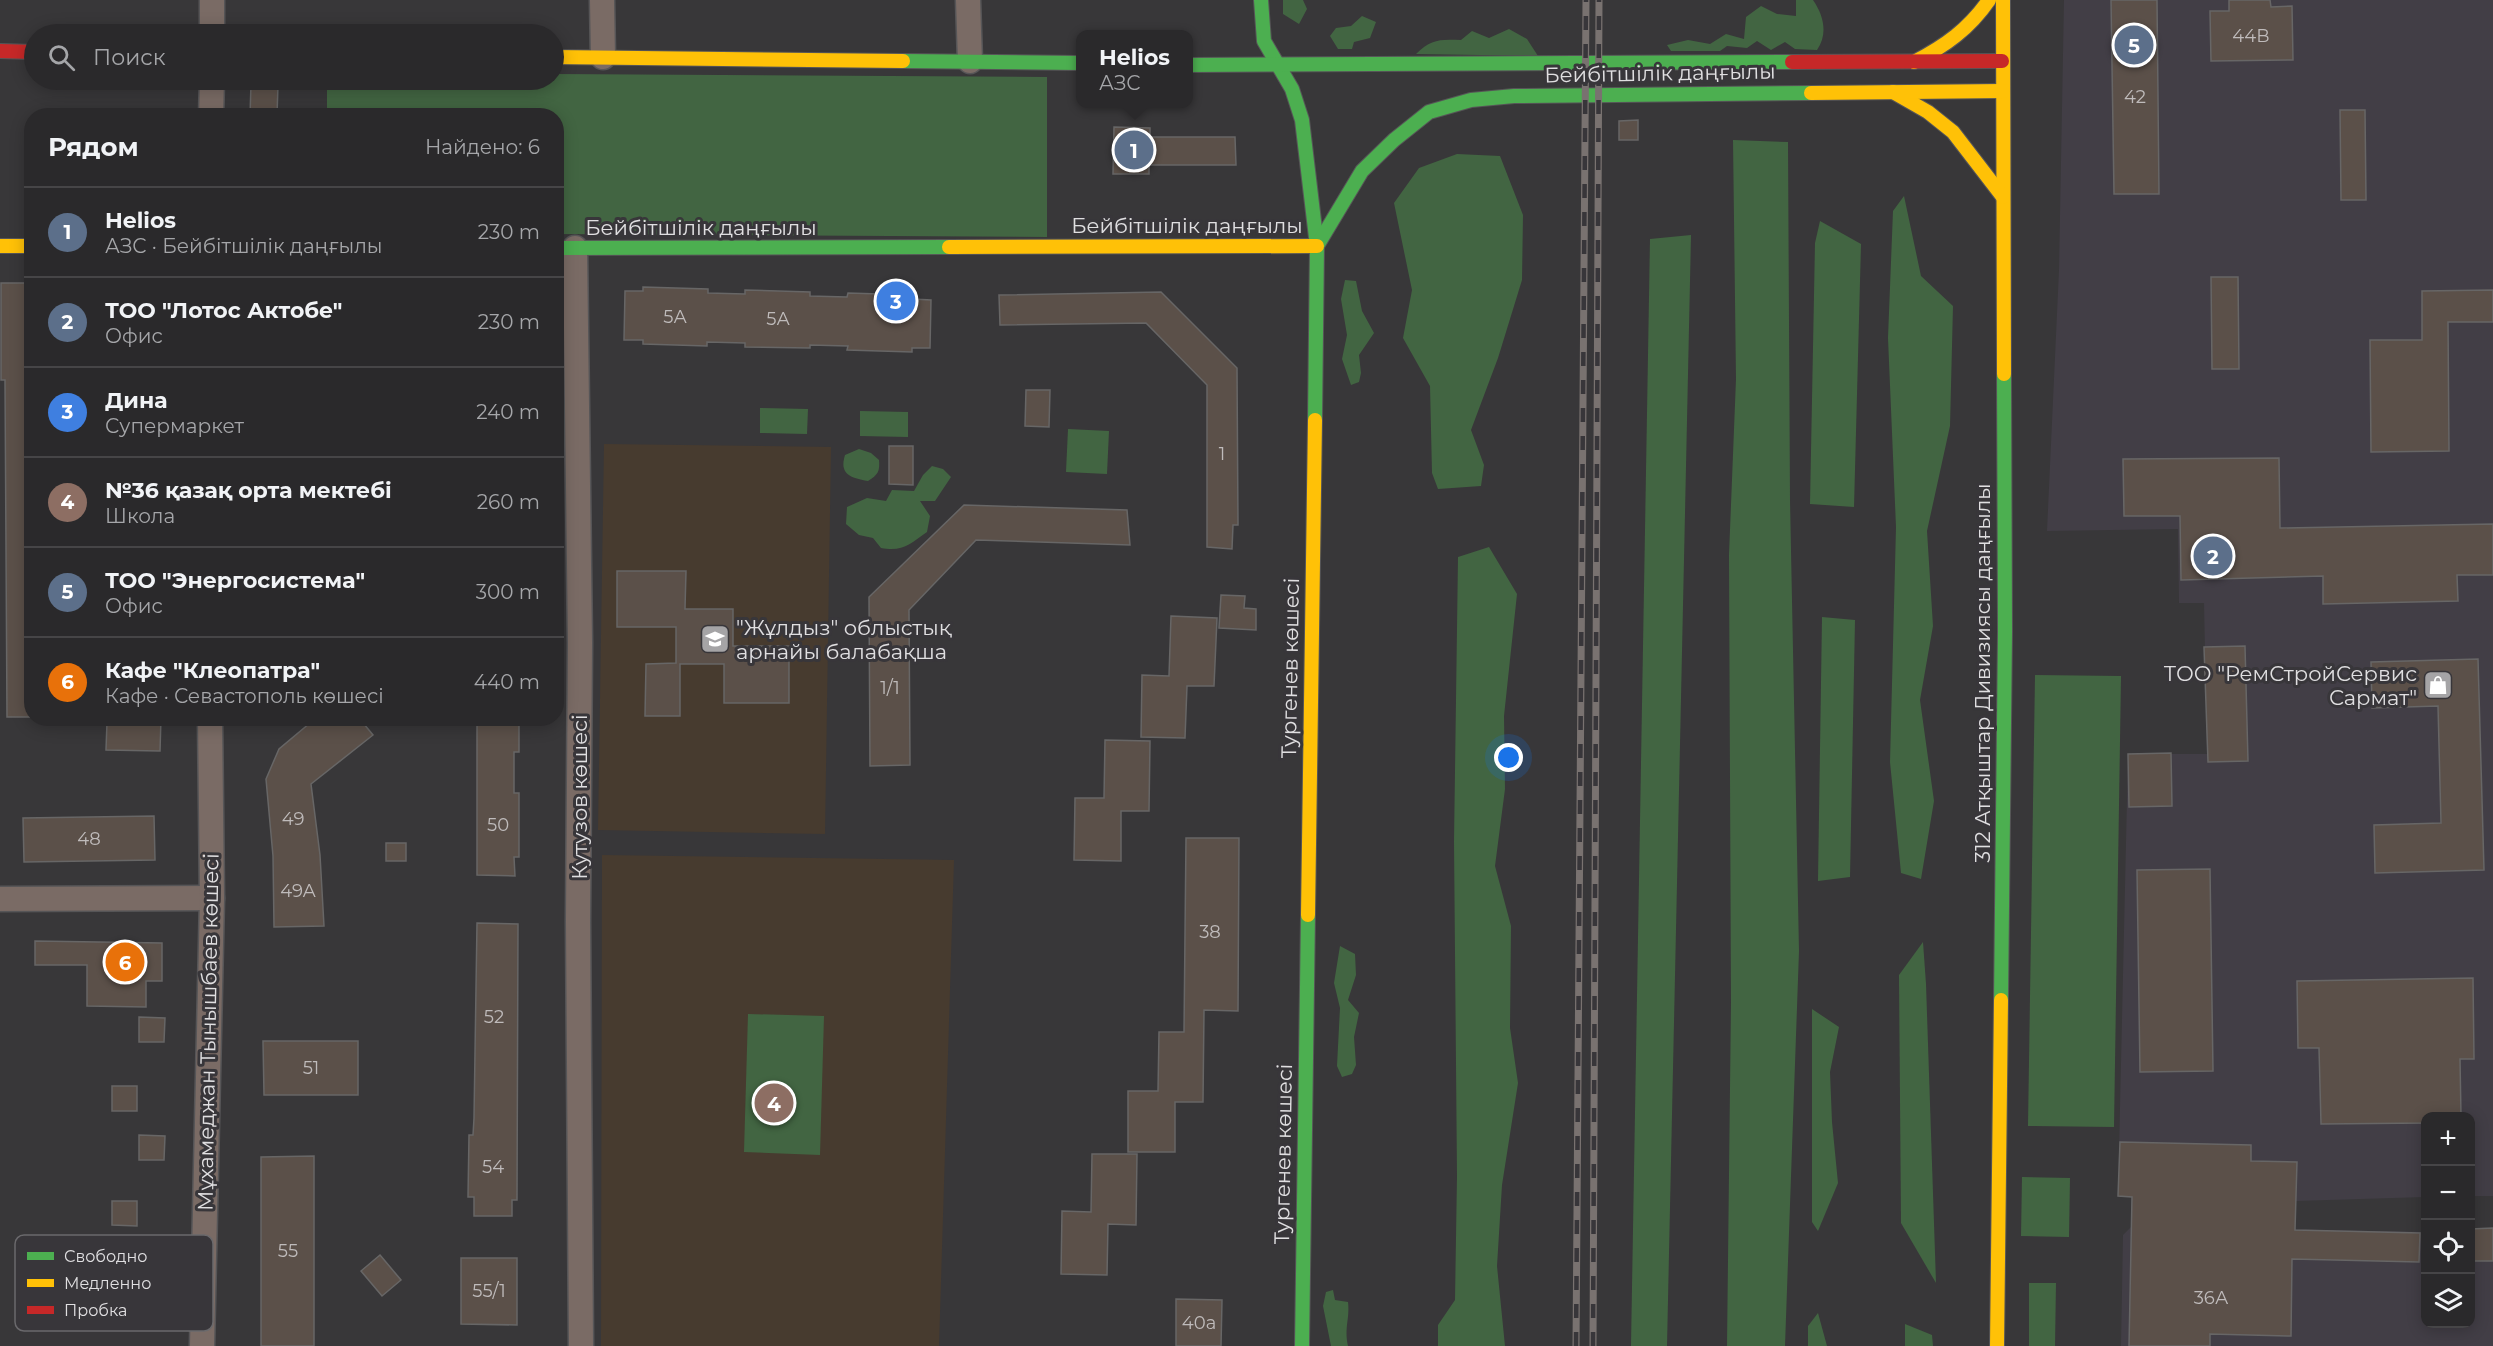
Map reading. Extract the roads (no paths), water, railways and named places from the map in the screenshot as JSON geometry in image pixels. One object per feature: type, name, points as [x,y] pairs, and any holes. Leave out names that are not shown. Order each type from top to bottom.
[{"type":"main road","name":"Тургенев көшесі","points":[[1262,0],[1264,41],[1292,89],[1302,120],[1317,246],[1302,1346]]},
{"type":"main road","points":[[1914,62],[1950,44],[1968,30],[1989,0]]},
{"type":"main road","name":"312 Атқыштар Дивизиясы даңғылы","points":[[1997,1346],[2005,631],[2002,0]]},
{"type":"main road","points":[[0,51],[24,52]]},
{"type":"main road","points":[[564,57],[1076,63]]},
{"type":"main road","name":"Бейбітшілік даңғылы","points":[[1193,65],[2002,61]]},
{"type":"main road","name":"Бейбітшілік даңғылы","points":[[566,248],[1317,246],[1362,171],[1394,140],[1430,112],[1471,100],[1514,96],[2003,91]]},
{"type":"main road","points":[[1893,92],[1928,112],[1953,132],[2003,197]]},
{"type":"main road","points":[[0,246],[24,246]]},
{"type":"street","points":[[212,24],[213,0]]},
{"type":"street","points":[[602,0],[603,57]]},
{"type":"street","points":[[968,0],[969,61]]},
{"type":"street","points":[[211,108],[212,90]]},
{"type":"street","name":"Кутузов көшесі","points":[[566,248],[580,643],[578,921],[581,1346]]},
{"type":"street","name":"Мұхамеджан Тынышбаев көшесі","points":[[204,1235],[212,898],[210,726]]},
{"type":"street","points":[[0,899],[212,898]]},
{"type":"street","name":"Мұхамеджан Тынышбаев көшесі","points":[[201,1331],[201,1346]]},
{"type":"railway","points":[[1576,1346],[1586,0]]},
{"type":"railway","points":[[1593,1346],[1599,0]]},
{"type":"place","name":"ТОО \"Энергосистема\"","points":[[2134,45]]},
{"type":"place","name":"Helios","points":[[1134,150]]},
{"type":"place","name":"Дина","points":[[896,301]]},
{"type":"place","name":"ТОО \"Лотос Актобе\"","points":[[2213,556]]},
{"type":"place","name":"\"Жұлдыз\" облыстық арнайы балабақша","points":[[715,639]]},
{"type":"place","name":"ТОО \"РемСтройСервис Сармат\"","points":[[2438,685]]},
{"type":"place","name":"Кафе \"Клеопатра\"","points":[[125,962]]},
{"type":"place","name":"№36 қазақ орта мектебі","points":[[774,1103]]}]
